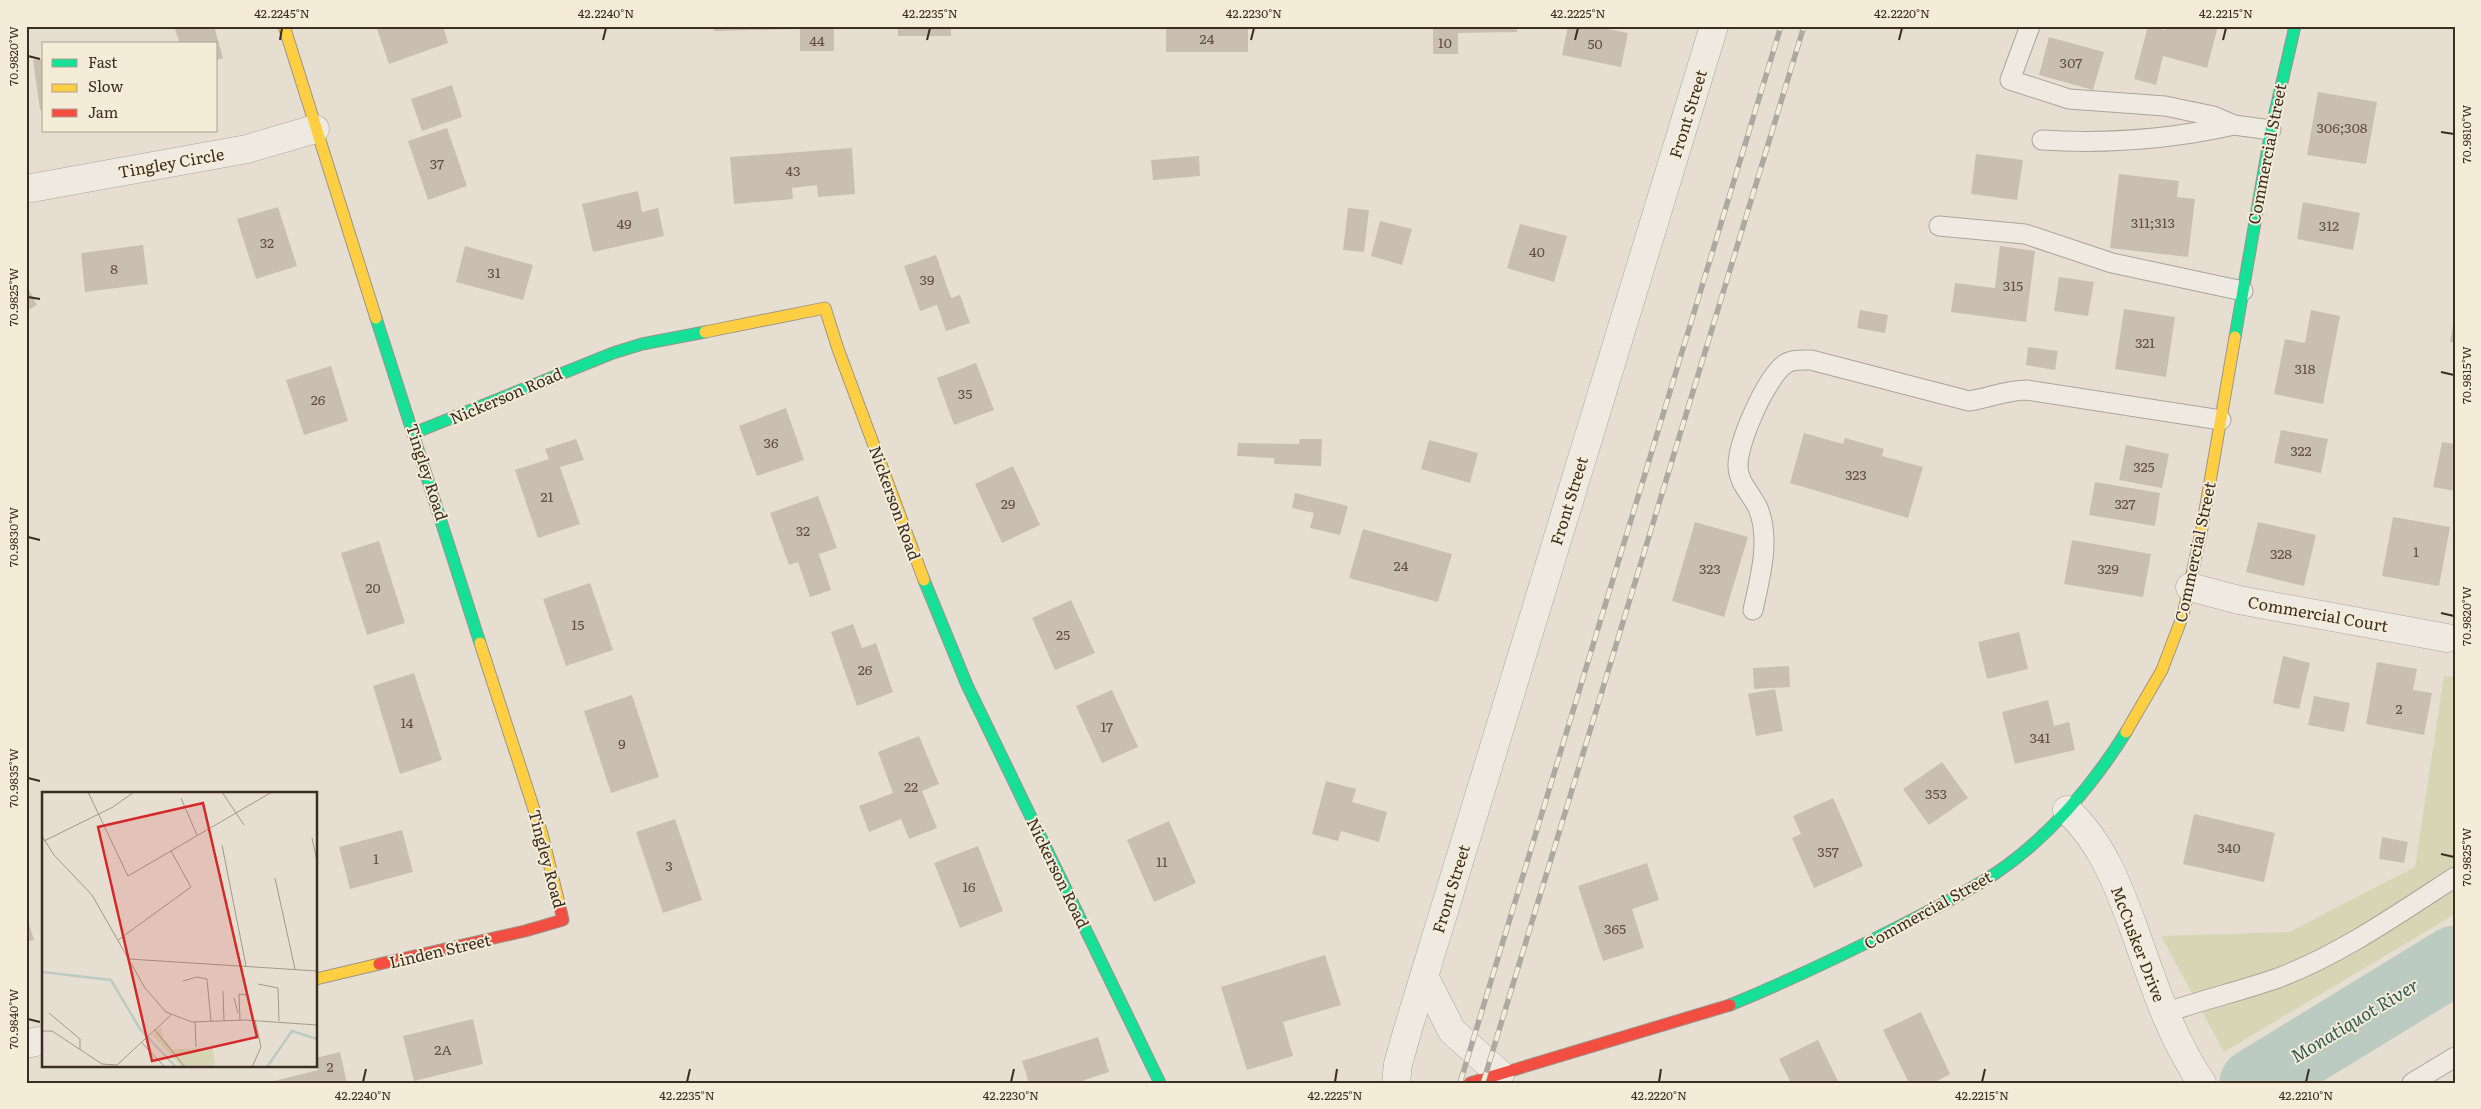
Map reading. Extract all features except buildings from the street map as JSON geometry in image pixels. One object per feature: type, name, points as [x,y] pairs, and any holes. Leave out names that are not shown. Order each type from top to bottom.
[{"type":"street","name":"Tingley Road","points":[[284,26],[315,129],[542,834],[563,920]]},
{"type":"street","name":"Front Street","points":[[1396,1083],[1401,1055],[1424,976],[1714,26]]},
{"type":"street","name":"Commercial Street","points":[[1470,1083],[1729,1005],[1805,974],[1973,888],[2025,851],[2067,810],[2113,754],[2148,696],[2174,639],[2190,587],[2271,130],[2295,26]]},
{"type":"street","name":"Tingley Circle","points":[[26,189],[247,149],[315,129]]},
{"type":"street","name":"Nickerson Road","points":[[414,432],[481,408],[565,370],[614,352],[642,344],[825,308],[838,349],[918,564],[967,685],[1160,1083]]},
{"type":"street","name":"Commercial Court","points":[[2190,587],[2239,600],[2447,638]]},
{"type":"street","name":"McCusker Drive","points":[[2067,810],[2090,834],[2101,851],[2121,896],[2165,1013],[2198,1076]]},
{"type":"street","name":"Linden Street","points":[[318,979],[516,934],[563,920]]},
{"type":"street","points":[[1424,976],[1452,1031],[1500,1074]]},
{"type":"street","points":[[26,1044],[42,1040]]},
{"type":"lane","points":[[2030,26],[2010,80],[2069,99],[2182,109],[2213,116],[2234,125],[2271,130]]},
{"type":"lane","points":[[2042,140],[2104,141],[2202,132],[2234,125]]},
{"type":"lane","points":[[1939,226],[2025,234],[2112,263],[2243,291]]},
{"type":"lane","points":[[1753,610],[1762,566],[1762,531],[1758,508],[1743,484],[1738,465],[1740,451],[1759,401],[1776,372],[1787,363],[1811,360],[1968,401],[1983,399],[2000,392],[2027,390],[2221,420]]},
{"type":"lane","points":[[2165,1013],[2278,978],[2310,964],[2389,920],[2455,877]]},
{"type":"lane","points":[[2412,1083],[2455,1057]]},
{"type":"green space","points":[[2444,676],[2455,677],[2455,914],[2224,1052],[2161,936],[2289,932],[2415,867]]},
{"type":"waterway","name":"Monatiquot River","points":[[2254,1083],[2455,960]]},
{"type":"railway","points":[[1460,1083],[1781,26]]},
{"type":"railway","points":[[1483,1083],[1804,26]]},
{"type":"traffic: fast","points":[[2235,337],[2271,130],[2295,26]]},
{"type":"traffic: fast","points":[[376,318],[480,643]]},
{"type":"traffic: fast","points":[[414,433],[613,353],[642,344],[705,332]]},
{"type":"traffic: fast","points":[[924,580],[967,685],[1160,1083]]},
{"type":"traffic: fast","points":[[1730,1005],[1834,959],[1946,902],[1996,873],[2034,844],[2068,809],[2084,791],[2126,732]]},
{"type":"traffic: slow","points":[[284,26],[376,318]]},
{"type":"traffic: slow","points":[[705,332],[825,308],[838,349],[924,580]]},
{"type":"traffic: slow","points":[[2126,732],[2162,670],[2183,615],[2202,528],[2235,337]]},
{"type":"traffic: slow","points":[[480,643],[542,834],[560,907]]},
{"type":"traffic: slow","points":[[318,979],[379,964]]},
{"type":"traffic: jam","points":[[379,964],[525,931],[563,920],[560,907]]},
{"type":"traffic: jam","points":[[1470,1083],[1730,1005]]}]
